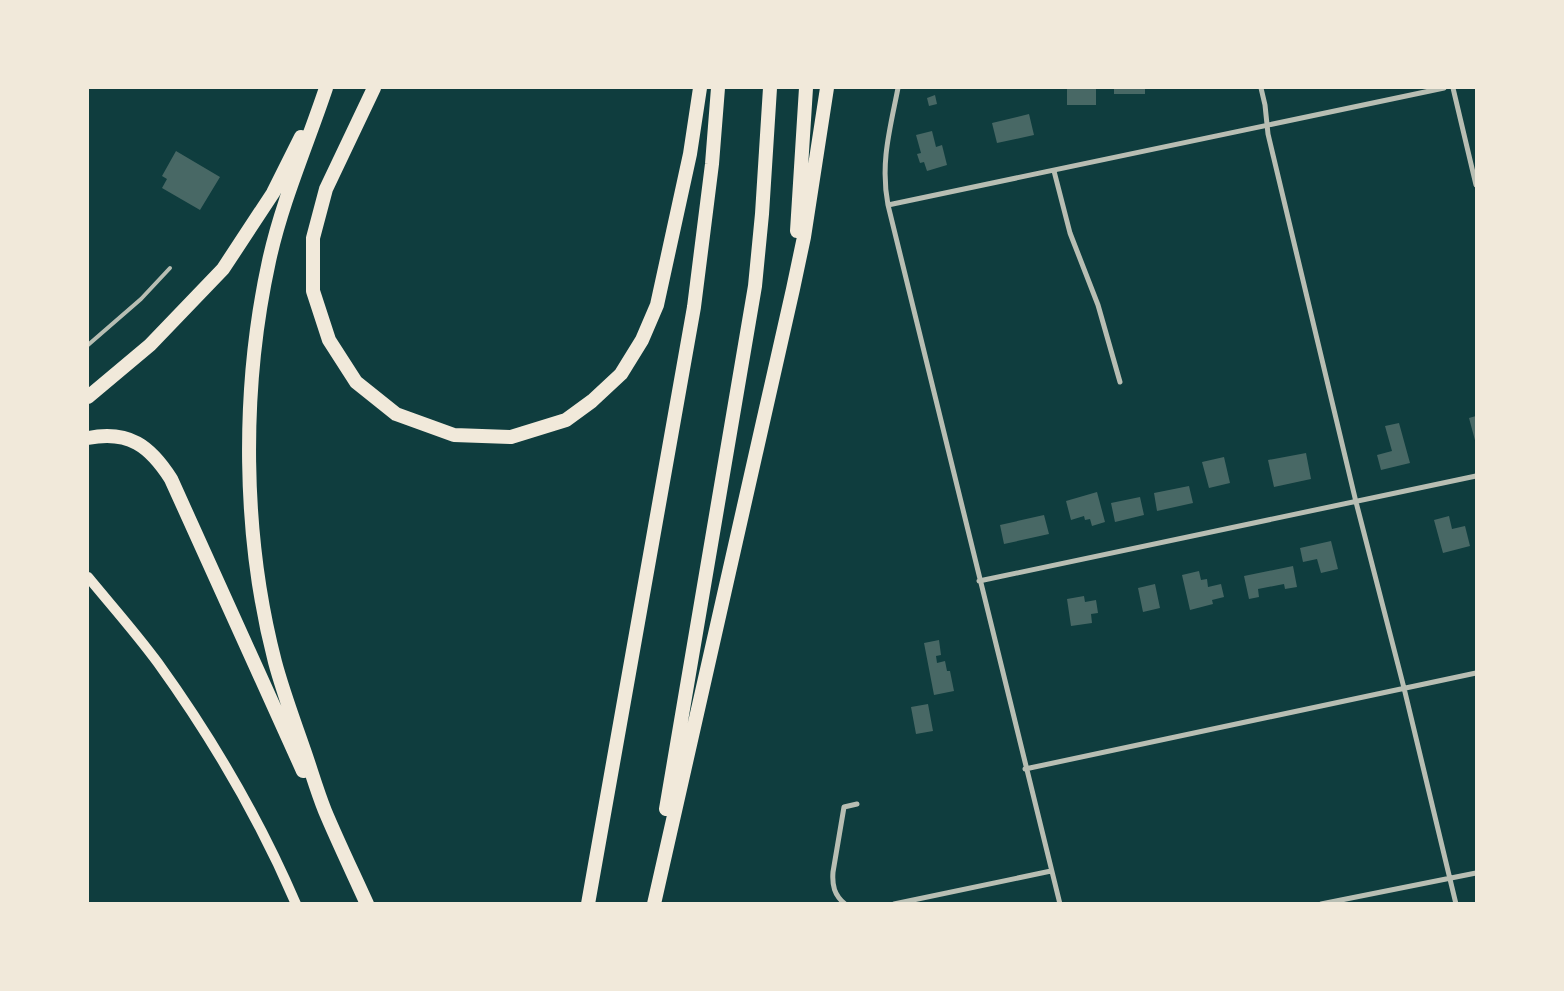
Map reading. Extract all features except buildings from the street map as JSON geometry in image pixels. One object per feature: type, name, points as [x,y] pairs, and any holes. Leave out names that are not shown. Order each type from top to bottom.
[{"type":"highway","points":[[88,396],[150,345],[223,269],[273,193],[326,88]]},
{"type":"highway","points":[[326,88],[294,175],[269,261],[255,348],[249,484],[257,572],[275,661],[287,703],[325,810],[367,904]]},
{"type":"highway","points":[[374,88],[326,189],[313,238],[313,290],[329,340],[356,382],[396,414],[454,435],[511,437],[566,420],[592,401],[621,374],[642,340],[657,305],[690,154],[700,88]]},
{"type":"highway","points":[[588,904],[694,307],[708,200],[718,88]]},
{"type":"highway","points":[[652,904],[754,286],[763,205],[770,88]]},
{"type":"highway","points":[[793,289],[806,88]]},
{"type":"highway","points":[[652,904],[793,289],[804,237],[827,88]]},
{"type":"highway","points":[[88,438],[112,436],[136,442],[148,449],[157,458],[171,479],[314,796],[325,810]]},
{"type":"main road","points":[[88,578],[157,663],[201,726],[259,826],[296,904]]},
{"type":"street","points":[[898,88],[885,153],[884,179],[888,205],[1060,904]]},
{"type":"street","points":[[1261,88],[1268,126],[1356,502],[1404,688],[1456,904]]},
{"type":"street","points":[[888,205],[1444,88]]},
{"type":"street","points":[[1452,88],[1476,185]]},
{"type":"street","points":[[1054,171],[1070,233],[1098,304],[1120,382]]},
{"type":"street","points":[[979,581],[1476,476]]},
{"type":"street","points":[[1026,769],[1476,673]]},
{"type":"street","points":[[845,904],[835,892],[832,882],[833,872],[844,807],[857,804]]},
{"type":"street","points":[[894,904],[1051,871]]},
{"type":"street","points":[[1321,904],[1476,873]]},
{"type":"lane","points":[[88,345],[141,299],[170,268]]}]
